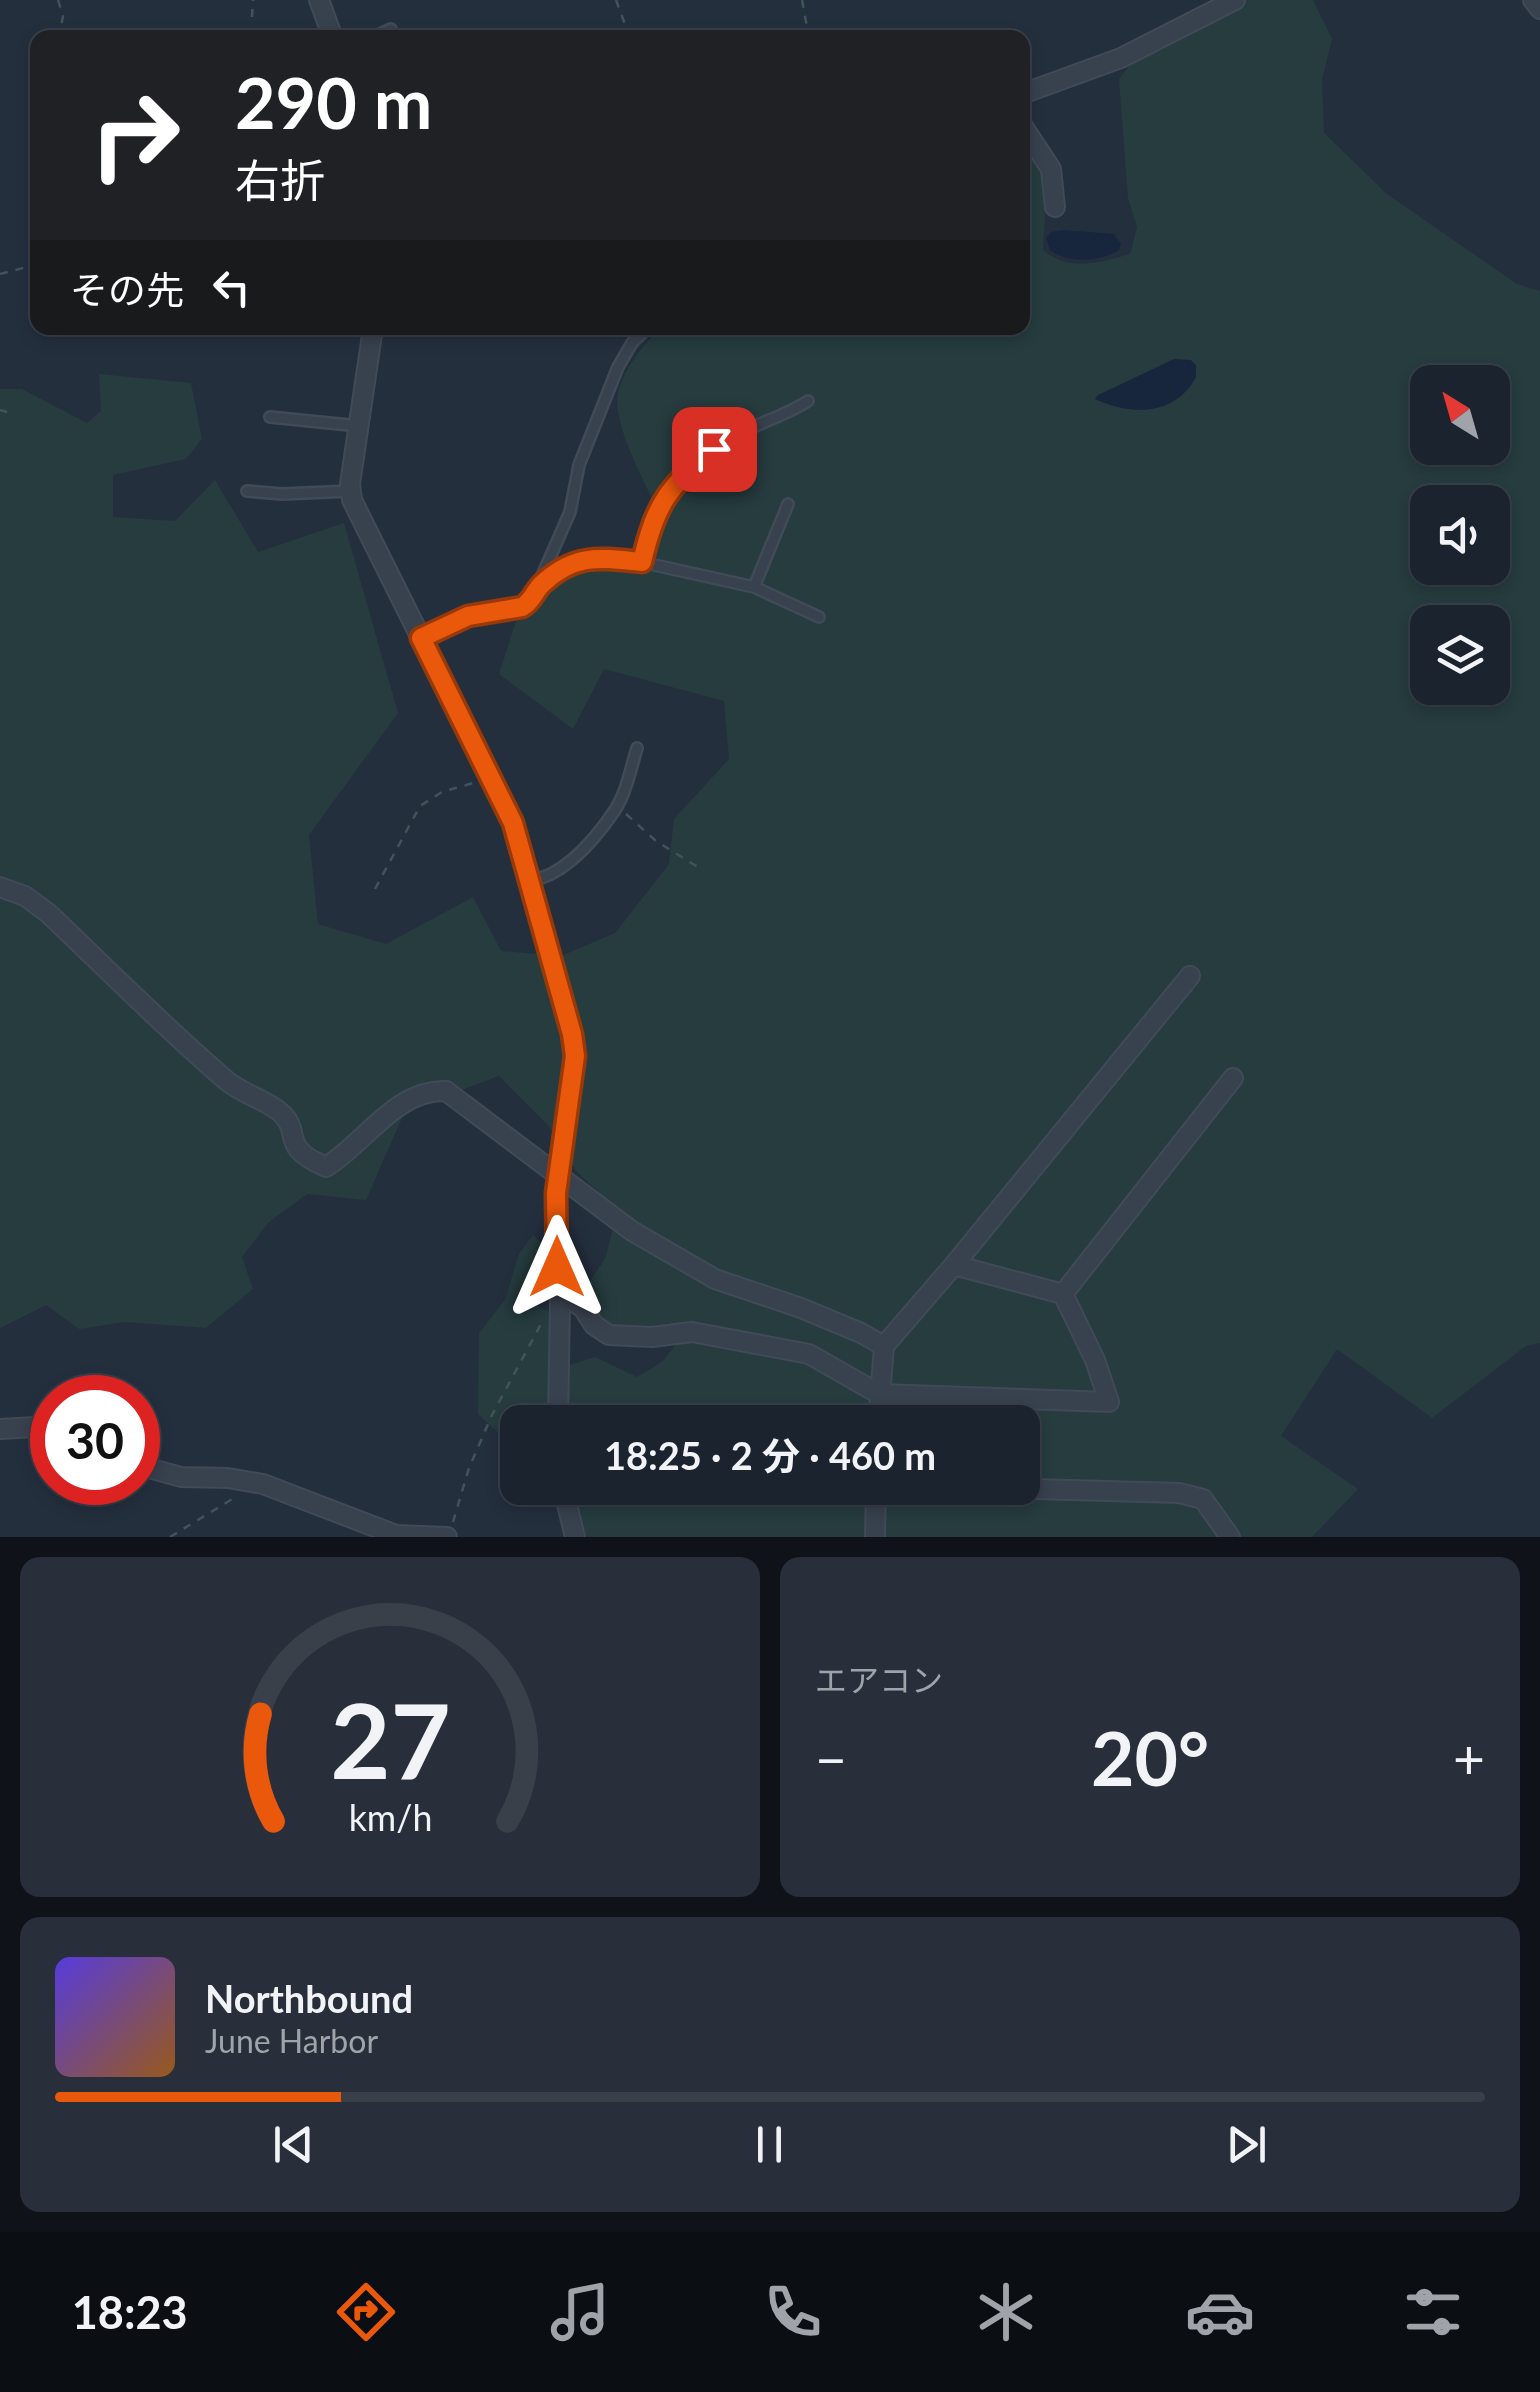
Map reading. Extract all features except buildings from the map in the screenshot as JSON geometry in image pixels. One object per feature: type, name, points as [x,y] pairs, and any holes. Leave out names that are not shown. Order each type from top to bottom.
[{"type":"street","points":[[318,0],[330,30]]},
{"type":"street","points":[[1030,91],[1122,58],[1235,0]]},
{"type":"street","points":[[1532,0],[1540,8]]},
{"type":"street","points":[[1030,138],[1051,169],[1055,208]]},
{"type":"street","points":[[372,335],[352,500],[513,823],[572,1034],[575,1056],[558,1175],[558,1405]]},
{"type":"street","points":[[0,887],[24,896],[48,912],[231,1084],[278,1111],[288,1121],[292,1144],[303,1157],[326,1167],[399,1107],[420,1094],[446,1091],[632,1231],[715,1279],[816,1314],[884,1346]]},
{"type":"street","points":[[879,1405],[884,1346],[1190,976]]},
{"type":"street","points":[[1063,1294],[1233,1078]]},
{"type":"street","points":[[560,1299],[571,1300],[583,1308],[594,1325],[609,1336],[652,1337],[692,1332],[810,1354],[879,1394],[1109,1402],[1095,1360],[1063,1294],[954,1265]]},
{"type":"street","points":[[0,1429],[30,1427]]},
{"type":"street","points":[[160,1471],[182,1477],[263,1484],[376,1530],[396,1535],[447,1537]]},
{"type":"street","points":[[1040,1489],[1179,1492],[1203,1499],[1230,1537]]},
{"type":"street","points":[[567,1505],[575,1537]]},
{"type":"street","points":[[875,1537],[876,1505]]},
{"type":"lane","points":[[421,638],[468,616],[530,603],[570,512],[579,465],[618,367],[641,335]]},
{"type":"lane","points":[[642,562],[652,517],[665,496],[692,468],[738,434],[808,401]]},
{"type":"lane","points":[[270,417],[358,426]]},
{"type":"lane","points":[[247,491],[351,491]]},
{"type":"lane","points":[[754,587],[788,504]]},
{"type":"lane","points":[[539,586],[576,560],[642,562],[754,587],[819,617]]},
{"type":"lane","points":[[530,881],[555,872],[577,856],[617,808],[637,748]]},
{"type":"path","points":[[58,0],[60,30]]},
{"type":"path","points":[[252,17],[253,0]]},
{"type":"path","points":[[616,0],[627,30]]},
{"type":"path","points":[[802,0],[808,30]]},
{"type":"path","points":[[0,274],[30,266]]},
{"type":"path","points":[[0,410],[7,412]]},
{"type":"path","points":[[375,890],[427,799],[491,778]]},
{"type":"path","points":[[617,808],[656,841],[701,868]]},
{"type":"path","points":[[447,1537],[469,1468],[492,1414],[542,1322]]},
{"type":"path","points":[[170,1537],[226,1501],[263,1484]]},
{"type":"green space","points":[[1246,0],[1313,0],[1332,39],[1322,80],[1324,133],[1387,194],[1517,284],[1540,291],[1540,1343],[1526,1346],[1432,1418],[1337,1349],[1281,1436],[1358,1489],[1312,1537],[587,1537],[575,1505],[1040,1505],[1040,1405],[500,1405],[500,1434],[478,1414],[479,1333],[505,1300],[519,1254],[533,1235],[549,1250],[549,1270],[534,1278],[538,1306],[556,1316],[566,1366],[595,1357],[637,1377],[662,1362],[678,1342],[669,1323],[623,1331],[606,1326],[594,1315],[581,1294],[605,1259],[618,1210],[576,1171],[548,1125],[499,1076],[405,1111],[366,1200],[307,1194],[269,1222],[242,1257],[253,1289],[206,1328],[125,1322],[79,1329],[46,1305],[0,1328],[0,389],[22,389],[87,423],[101,411],[99,374],[191,383],[202,439],[186,459],[113,475],[113,517],[175,521],[215,480],[258,552],[344,523],[398,713],[309,835],[318,924],[386,944],[473,897],[501,951],[561,956],[615,933],[669,864],[674,819],[729,759],[724,701],[604,669],[573,729],[499,674],[527,586],[570,558],[645,568],[662,519],[632,457],[618,407],[621,384],[641,350],[654,335],[1030,335],[1030,141],[1048,171],[1043,250],[1053,257],[1074,263],[1130,254],[1137,227],[1128,198],[1119,79],[1132,62]]},
{"type":"water","points":[[1051,232],[1114,234],[1121,244],[1119,250],[1103,257],[1066,258],[1050,250],[1046,238]]},
{"type":"water","points":[[1174,359],[1191,360],[1196,365],[1196,377],[1187,390],[1165,406],[1138,410],[1095,399],[1098,395]]},
{"type":"route","points":[[557,1267],[556,1193],[575,1056],[572,1034],[513,823],[421,638],[468,616],[530,603],[539,586],[576,560],[642,562],[658,506],[714,449]]}]
